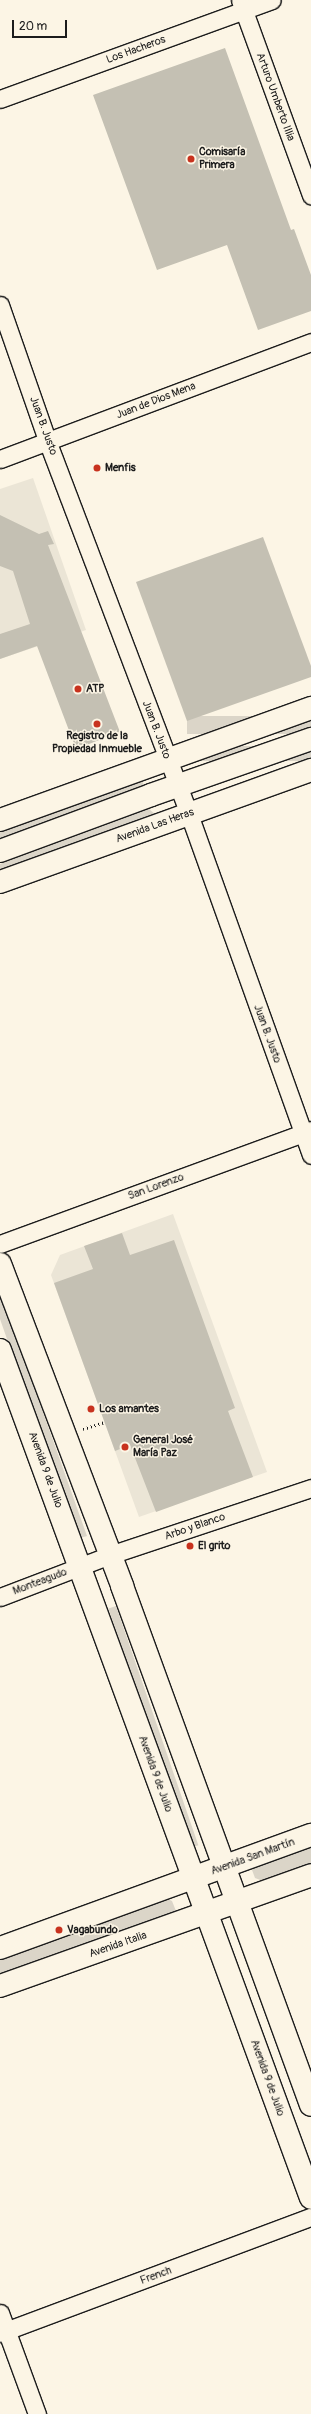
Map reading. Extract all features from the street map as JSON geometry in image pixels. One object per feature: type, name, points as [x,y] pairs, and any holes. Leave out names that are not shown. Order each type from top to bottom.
[{"type":"main road","points":[[0,820],[166,758],[311,708]]},
{"type":"main road","points":[[0,851],[311,739]]},
{"type":"main road","name":"Avenida Las Heras","points":[[0,882],[311,770]]},
{"type":"main road","points":[[0,1264],[110,1555],[311,2105]]},
{"type":"main road","name":"Avenida 9 de Julio","points":[[0,1350],[311,2198]]},
{"type":"main road","name":"Avenida San Martín","points":[[194,1878],[311,1835]]},
{"type":"main road","points":[[236,1902],[311,1875]]},
{"type":"main road","points":[[0,1948],[194,1878]]},
{"type":"main road","name":"Avenida Italia","points":[[0,1986],[236,1902]]},
{"type":"street","name":"Los Hacheros","points":[[0,99],[242,5],[272,0]]},
{"type":"street","name":"Arturo Umberto Illia","points":[[242,5],[311,194]]},
{"type":"street","name":"Juan B. Justo","points":[[0,305],[48,443],[166,758],[189,814],[307,1131],[311,1155]]},
{"type":"street","name":"Juan de Dios Mena","points":[[0,459],[48,443],[311,342]]},
{"type":"street","name":"San Lorenzo","points":[[0,1244],[307,1131]]},
{"type":"street","name":"Arbo y Blanco","points":[[79,1566],[311,1488]]},
{"type":"street","name":"Monteagudo","points":[[0,1597],[79,1566]]},
{"type":"street","name":"French","points":[[3,2332],[311,2217]]},
{"type":"street","points":[[0,2313],[3,2332],[37,2414]]},
{"type":"path","points":[[81,1430],[104,1422]]},
{"type":"shaded area","points":[[33,478],[86,630],[0,659],[0,489]]},
{"type":"shaded area","points":[[187,716],[311,716],[311,734],[187,734]]},
{"type":"shaded area","points":[[196,746],[311,746],[311,761],[196,761]]},
{"type":"shaded area","points":[[141,779],[144,785],[141,790],[0,842],[0,828]]},
{"type":"shaded area","points":[[149,809],[156,815],[0,876],[0,864]]},
{"type":"shaded area","points":[[173,1214],[267,1472],[139,1517],[51,1275],[60,1255]]},
{"type":"shaded area","points":[[0,1291],[87,1536],[77,1539],[0,1319]]},
{"type":"shaded area","points":[[116,1606],[198,1845],[191,1848],[108,1609]]},
{"type":"shaded area","points":[[311,1843],[311,1863],[263,1881],[255,1878],[252,1870],[257,1864]]},
{"type":"shaded area","points":[[166,1898],[172,1901],[176,1911],[174,1917],[0,1979],[0,1957]]},
{"type":"building","name":"Comisaría Primera","points":[[225,48],[291,230],[294,229],[311,275],[311,311],[258,330],[227,245],[157,270],[93,95]]},
{"type":"building","points":[[0,515],[39,534],[48,531],[54,544],[48,545],[120,732],[76,749],[37,646],[0,659],[0,634],[30,624],[13,571],[0,566]]},
{"type":"building","points":[[263,537],[311,666],[311,677],[187,721],[136,582]]},
{"type":"building","points":[[122,1233],[130,1255],[174,1240],[235,1408],[228,1411],[253,1477],[156,1512],[130,1445],[115,1451],[54,1283],[93,1269],[84,1246]]},
{"type":"place","name":"Comisaría Primera","points":[[191,159]]},
{"type":"place","name":"Menfis","points":[[97,468]]},
{"type":"place","name":"ATP","points":[[78,689]]},
{"type":"place","name":"Registro de la Propiedad Inmueble","points":[[97,724]]},
{"type":"place","name":"Los amantes","points":[[91,1409]]},
{"type":"place","name":"General José María Paz","points":[[125,1447]]},
{"type":"place","name":"El grito","points":[[190,1546]]},
{"type":"place","name":"Vagabundo","points":[[59,1930]]}]
